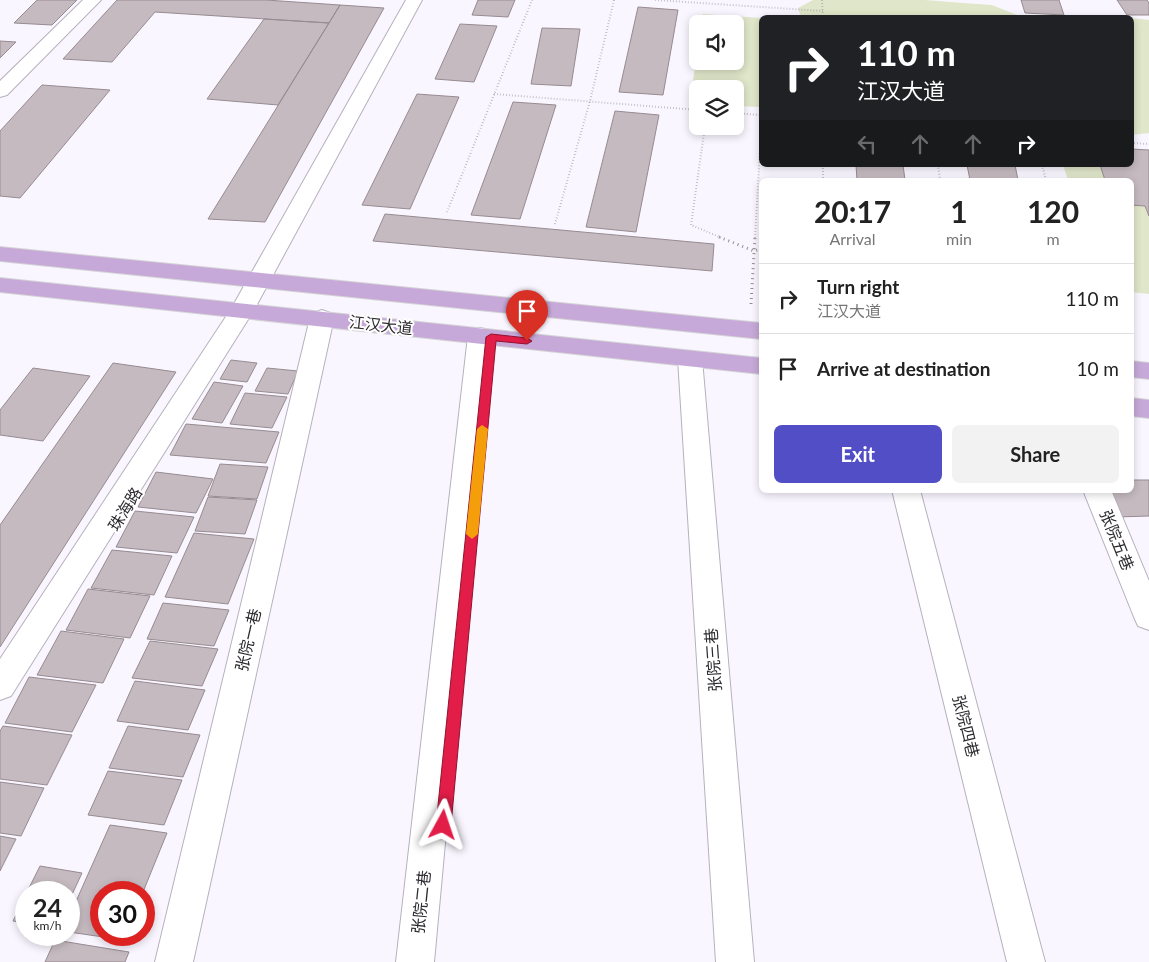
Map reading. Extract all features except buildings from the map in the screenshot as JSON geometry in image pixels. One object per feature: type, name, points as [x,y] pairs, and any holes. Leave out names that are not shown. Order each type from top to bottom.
[{"type":"main road","name":"江汉大道","points":[[0,254],[257,278],[755,330]]},
{"type":"main road","name":"江汉大道","points":[[0,285],[759,366]]},
{"type":"main road","points":[[1134,369],[1149,370]]},
{"type":"main road","points":[[1134,407],[1149,409]]},
{"type":"street","points":[[0,91],[93,0]]},
{"type":"street","points":[[246,310],[257,278],[414,0]]},
{"type":"street","name":"珠海路","points":[[0,686],[246,310]]},
{"type":"street","name":"珠海路","points":[[0,707],[246,310]]},
{"type":"street","name":"张院一巷","points":[[174,962],[327,319]]},
{"type":"street","name":"张院一巷","points":[[189,962],[327,319]]},
{"type":"street","name":"张院二巷","points":[[415,962],[486,336]]},
{"type":"street","name":"张院二巷","points":[[430,962],[486,336]]},
{"type":"street","name":"张院三巷","points":[[690,359],[735,962]]},
{"type":"street","name":"张院四巷","points":[[907,493],[1026,962]]},
{"type":"street","name":"张院五巷","points":[[1098,493],[1149,617]]},
{"type":"path","points":[[447,212],[532,0]]},
{"type":"path","points":[[555,224],[590,101],[614,0]]},
{"type":"path","points":[[655,0],[823,12],[822,0]]},
{"type":"path","points":[[494,94],[689,109]]},
{"type":"path","points":[[744,114],[759,115]]},
{"type":"path","points":[[704,135],[691,225],[754,251],[759,250]]},
{"type":"path","points":[[1134,143],[1149,144]]},
{"type":"path","points":[[755,330],[754,251],[759,167]]},
{"type":"green space","points":[[813,0],[925,0],[992,5],[1017,15],[800,15],[798,8]]},
{"type":"green space","points":[[744,17],[759,18],[759,107],[744,106],[744,80],[693,80],[694,70],[744,70]]},
{"type":"green space","points":[[1134,18],[1149,20],[1149,133],[1134,135]]},
{"type":"green space","points":[[1064,167],[1101,167],[1104,178],[1067,178]]},
{"type":"green space","points":[[1134,205],[1145,206],[1149,216],[1149,294],[1134,292]]},
{"type":"slow traffic","points":[[472,534],[482,429]]},
{"type":"route","points":[[443,825],[491,337],[527,341]]}]
